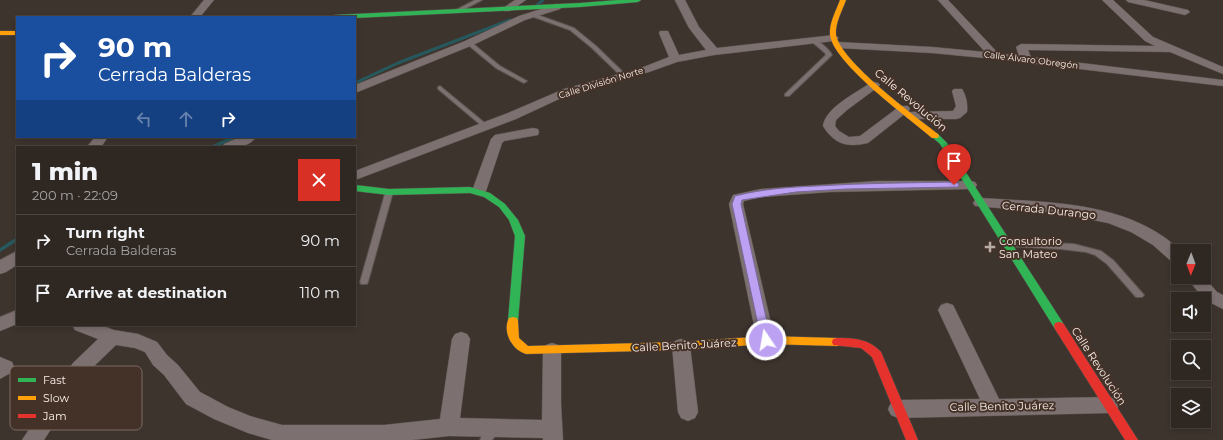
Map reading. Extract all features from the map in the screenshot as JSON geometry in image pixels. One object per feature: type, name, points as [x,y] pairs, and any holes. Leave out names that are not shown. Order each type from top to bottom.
[{"type":"street","points":[[196,16],[209,0]]},
{"type":"street","points":[[354,16],[456,11],[515,6],[552,7],[638,0]]},
{"type":"street","points":[[680,0],[686,14],[698,34],[714,52]]},
{"type":"street","points":[[836,41],[833,30],[843,0]]},
{"type":"street","points":[[943,0],[996,56]]},
{"type":"street","points":[[1107,0],[1145,35],[1169,49],[1223,71]]},
{"type":"street","points":[[1131,0],[1184,12]]},
{"type":"street","points":[[356,89],[469,43],[552,7]]},
{"type":"street","points":[[0,33],[16,32]]},
{"type":"street","points":[[664,33],[675,59]]},
{"type":"street","name":"Calle División Norte","points":[[356,176],[484,125],[512,116],[568,91],[645,70],[675,59],[714,52],[813,40],[836,41]]},
{"type":"street","name":"Calle Álvaro Obregón","points":[[836,41],[1026,59],[1223,83]]},
{"type":"street","name":"Calle Revolución","points":[[836,41],[852,65],[943,143],[1132,440]]},
{"type":"street","points":[[1026,59],[1021,47],[1169,49]]},
{"type":"street","points":[[874,85],[843,107],[830,119],[829,126],[834,134],[847,141],[862,140],[908,112],[956,115],[961,112],[962,106],[958,91]]},
{"type":"street","points":[[479,191],[496,142],[500,138],[533,132]]},
{"type":"street","points":[[95,146],[101,138]]},
{"type":"street","points":[[231,146],[248,138]]},
{"type":"street","points":[[766,340],[736,204],[738,198],[782,191],[846,187],[970,185]]},
{"type":"street","name":"Calle Benito Juárez","points":[[356,188],[389,192],[470,190],[479,191],[499,202],[517,224],[520,236],[512,336],[519,346],[526,350],[681,346],[766,340],[850,342],[866,345],[872,349],[877,356],[898,408],[1109,405]]},
{"type":"street","name":"Cerrada Durango","points":[[980,203],[1053,208],[1096,214],[1124,224],[1153,237],[1171,252]]},
{"type":"street","points":[[0,268],[16,258]]},
{"type":"street","points":[[1201,284],[1217,299]]},
{"type":"street","points":[[947,310],[993,406]]},
{"type":"street","points":[[0,324],[16,317]]},
{"type":"street","points":[[83,326],[112,338],[138,341],[151,347],[160,360],[171,370],[193,398],[248,424],[282,434],[359,437],[449,427],[490,434],[553,434],[551,404],[552,350]]},
{"type":"street","points":[[82,366],[112,338]]},
{"type":"street","points":[[449,427],[461,339]]},
{"type":"street","points":[[681,346],[688,412]]},
{"type":"street","points":[[898,408],[912,440]]},
{"type":"street","points":[[32,440],[39,430]]},
{"type":"lane","points":[[456,11],[479,0]]},
{"type":"lane","points":[[533,15],[572,29],[594,47],[623,75]]},
{"type":"lane","points":[[787,95],[829,55],[828,52],[813,40]]},
{"type":"lane","points":[[469,43],[498,66],[524,82]]},
{"type":"lane","points":[[440,88],[484,125]]},
{"type":"lane","points":[[364,282],[389,192]]},
{"type":"lane","points":[[1006,244],[1059,246],[1088,250],[1105,257],[1138,295]]},
{"type":"waterway","points":[[537,5],[543,0]]},
{"type":"waterway","points":[[356,83],[398,63],[510,20]]},
{"type":"waterway","points":[[214,146],[233,138]]},
{"type":"waterway","points":[[0,250],[16,240]]},
{"type":"traffic: fast","points":[[354,16],[580,5],[638,0]]},
{"type":"traffic: fast","points":[[935,136],[943,143],[1059,326]]},
{"type":"traffic: fast","points":[[356,188],[389,192],[470,190],[487,195],[495,200],[508,212],[520,236],[513,321]]},
{"type":"traffic: slow","points":[[843,0],[833,29],[834,38],[840,50],[864,77],[935,136]]},
{"type":"traffic: slow","points":[[0,33],[16,33]]},
{"type":"traffic: slow","points":[[513,321],[513,335],[515,341],[526,350],[681,346],[766,340],[837,342]]},
{"type":"traffic: jam","points":[[1059,326],[1132,440]]},
{"type":"traffic: jam","points":[[837,342],[864,345],[873,350],[877,355],[912,440]]},
{"type":"place","name":"Consultorio San Mateo","points":[[990,247]]},
{"type":"route","points":[[766,340],[736,204],[738,198],[796,190],[846,187],[954,185]]}]
